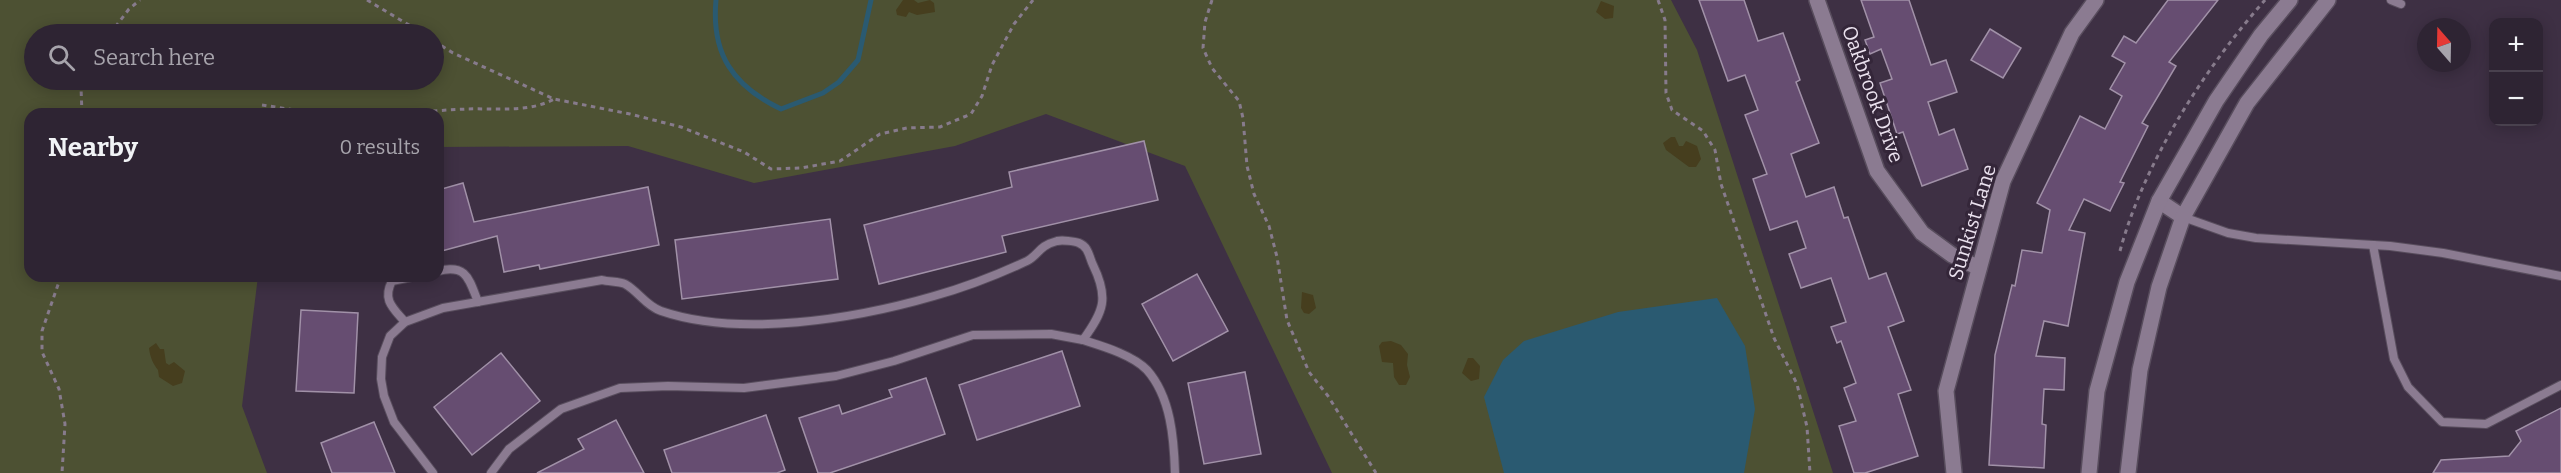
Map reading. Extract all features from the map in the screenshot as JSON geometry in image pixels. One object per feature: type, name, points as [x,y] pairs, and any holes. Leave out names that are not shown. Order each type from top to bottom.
[{"type":"street","name":"Oakbrook Drive","points":[[1817,0],[1877,171],[1922,233],[1952,255],[1978,267]]},
{"type":"street","name":"Sunkist Lane","points":[[1954,473],[1946,391],[2003,181],[2072,33],[2096,0]]},
{"type":"street","points":[[2089,473],[2097,391],[2127,282],[2159,201],[2216,101],[2261,35],[2290,0]]},
{"type":"street","points":[[2128,473],[2139,369],[2159,287],[2182,217],[2247,103],[2328,0]]},
{"type":"street","points":[[2159,201],[2182,217]]},
{"type":"lane","points":[[2391,0],[2401,4]]},
{"type":"lane","points":[[2182,217],[2228,233],[2256,238],[2373,245],[2443,253],[2561,276]]},
{"type":"lane","points":[[433,473],[394,423],[381,379],[382,357],[390,336],[405,322],[443,308],[602,280],[625,284],[659,311],[695,319],[739,324],[796,324],[918,301],[954,291],[1030,260],[1041,247],[1059,240],[1078,243],[1086,248],[1101,279],[1103,303],[1097,320],[1083,340]]},
{"type":"lane","points":[[2373,245],[2394,359],[2408,387],[2442,422],[2486,424],[2561,385]]},
{"type":"lane","points":[[444,270],[452,268],[461,271],[470,279],[478,302]]},
{"type":"lane","points":[[391,282],[386,291],[388,300],[405,322]]},
{"type":"lane","points":[[491,473],[509,449],[561,410],[620,388],[668,386],[744,388],[836,376],[894,361],[973,335],[1051,334],[1083,340],[1111,349],[1146,369],[1159,388],[1168,415],[1174,448],[1175,473]]},
{"type":"path","points":[[118,24],[129,9],[140,0]]},
{"type":"path","points":[[366,0],[407,24]]},
{"type":"path","points":[[444,47],[554,99],[681,127],[744,152],[771,169],[801,168],[840,161],[880,134],[907,128],[940,127],[971,114],[1014,24],[1033,0]]},
{"type":"path","points":[[1212,0],[1204,22],[1203,48],[1212,68],[1239,100],[1243,118],[1246,166],[1254,194],[1269,226],[1287,320],[1309,372],[1328,396],[1376,473]]},
{"type":"path","points":[[1658,0],[1665,20],[1666,93],[1672,110],[1703,131],[1715,150],[1721,184],[1774,338],[1797,384],[1807,427],[1810,473]]},
{"type":"path","points":[[81,90],[82,108]]},
{"type":"path","points":[[444,111],[515,108],[542,105],[554,99]]},
{"type":"path","points":[[262,105],[282,108]]},
{"type":"path","points":[[59,282],[42,330],[42,352],[59,389],[65,424],[62,473]]},
{"type":"green space","points":[[0,0],[1671,0],[1697,50],[1833,473],[1332,473],[1185,166],[1046,114],[955,146],[754,183],[628,146],[444,147],[444,108],[24,108],[24,282],[257,282],[242,406],[267,473],[0,473]]},
{"type":"sand","points":[[903,0],[914,0],[918,3],[930,0],[934,3],[935,12],[917,15],[909,12],[906,17],[897,15],[896,10]]},
{"type":"sand","points":[[1601,1],[1614,6],[1613,18],[1605,19],[1596,12]]},
{"type":"sand","points":[[1675,137],[1679,146],[1683,146],[1686,141],[1697,146],[1701,159],[1696,167],[1689,167],[1666,150],[1663,143]]},
{"type":"sand","points":[[1302,292],[1313,295],[1316,308],[1309,314],[1304,313],[1301,308]]},
{"type":"sand","points":[[1391,341],[1401,345],[1408,354],[1407,365],[1410,377],[1406,385],[1399,385],[1394,377],[1393,363],[1382,362],[1379,346],[1382,342]]},
{"type":"sand","points":[[156,343],[160,349],[164,349],[166,363],[169,365],[174,362],[185,371],[182,383],[173,386],[159,377],[149,348]]},
{"type":"sand","points":[[1468,358],[1473,358],[1480,366],[1479,379],[1471,381],[1462,373]]},
{"type":"water","points":[[1717,298],[1745,346],[1755,409],[1744,473],[1504,473],[1484,397],[1503,360],[1524,341],[1618,312]]},
{"type":"building","points":[[1699,0],[1744,0],[1758,41],[1783,33],[1800,80],[1796,82],[1819,143],[1791,154],[1806,197],[1834,187],[1844,218],[1848,217],[1869,279],[1886,273],[1904,321],[1888,327],[1911,390],[1898,394],[1918,456],[1865,473],[1854,473],[1839,426],[1856,421],[1844,388],[1856,383],[1841,341],[1837,343],[1831,327],[1846,322],[1831,278],[1801,288],[1789,254],[1806,248],[1797,221],[1770,230],[1753,179],[1767,174],[1745,115],[1758,110],[1745,75],[1728,81]]},
{"type":"building","points":[[1861,0],[1909,0],[1931,65],[1946,60],[1957,92],[1928,102],[1939,135],[1954,129],[1968,169],[1922,186],[1903,132],[1897,134],[1880,83],[1892,79],[1881,49],[1870,54],[1865,40],[1874,37]]},
{"type":"building","points":[[2168,0],[2218,0],[2169,62],[2176,66],[2142,123],[2148,126],[2120,182],[2124,183],[2110,211],[2084,199],[2069,230],[2085,233],[2068,326],[2044,321],[2036,356],[2065,358],[2064,390],[2044,389],[2042,424],[2046,425],[2044,468],[1989,465],[1995,355],[2012,285],[2015,286],[2022,250],[2042,253],[2050,210],[2037,203],[2080,116],[2105,129],[2122,96],[2110,89],[2125,63],[2112,56],[2124,36],[2136,43]]},
{"type":"building","points":[[1990,29],[2021,48],[2003,78],[1971,60]]},
{"type":"building","points":[[1144,141],[1158,200],[1002,236],[1006,252],[879,284],[864,225],[1012,187],[1009,172]]},
{"type":"building","points":[[463,183],[474,222],[648,187],[659,245],[540,269],[539,265],[504,272],[497,236],[444,250],[444,188]]},
{"type":"building","points":[[830,219],[838,279],[682,299],[675,240]]},
{"type":"building","points":[[1197,274],[1228,331],[1173,361],[1142,304]]},
{"type":"building","points":[[301,310],[358,313],[354,393],[296,391]]},
{"type":"building","points":[[1062,351],[1080,406],[977,440],[959,385]]},
{"type":"building","points":[[501,353],[540,401],[472,455],[434,407]]},
{"type":"building","points":[[1245,372],[1261,454],[1204,464],[1188,383]]},
{"type":"building","points":[[926,378],[945,434],[830,473],[818,473],[799,418],[839,405],[842,414],[892,397],[889,390]]},
{"type":"building","points":[[2561,408],[2561,473],[2433,473],[2441,460],[2509,456],[2521,441],[2516,431]]},
{"type":"building","points":[[766,415],[785,470],[777,473],[672,473],[664,450]]},
{"type":"building","points":[[616,420],[644,473],[537,473],[584,449],[578,439]]},
{"type":"building","points":[[374,422],[395,473],[332,473],[321,443]]},
{"type":"waterway","points":[[716,0],[717,37],[729,66],[750,90],[781,109],[823,93],[839,82],[858,60],[871,0]]}]
